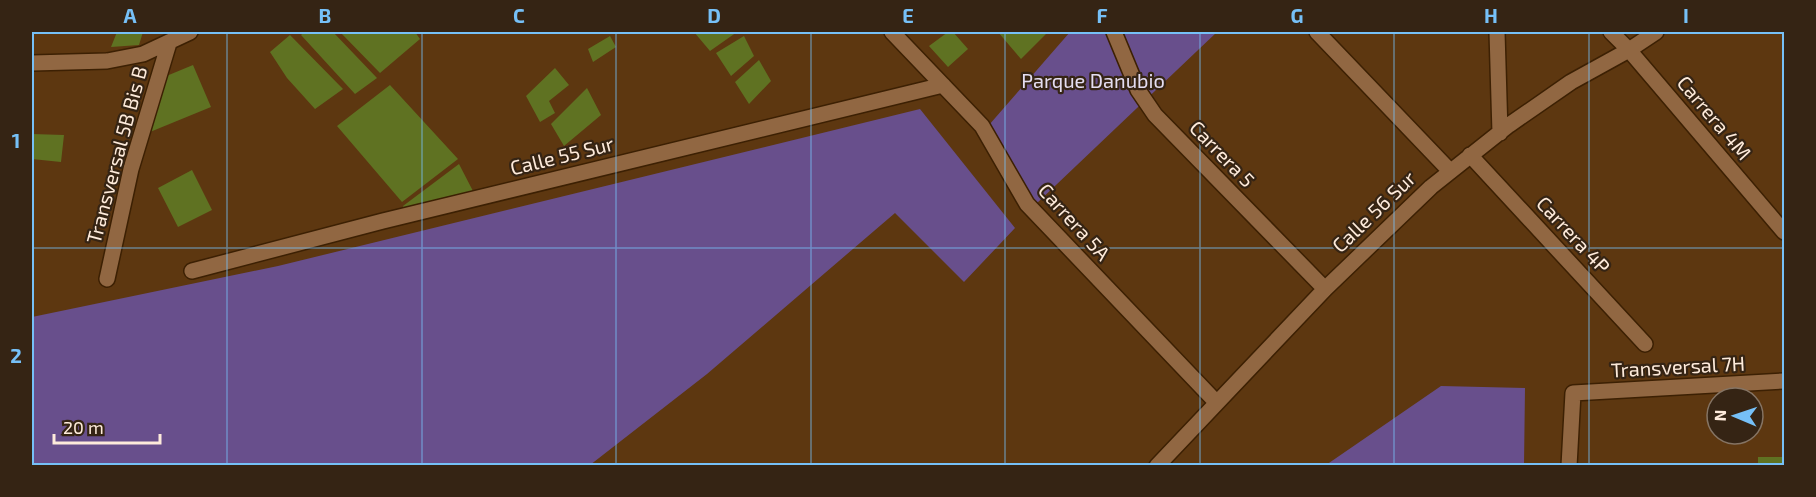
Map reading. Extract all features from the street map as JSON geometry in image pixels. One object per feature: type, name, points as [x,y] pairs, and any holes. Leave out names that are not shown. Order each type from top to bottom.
[{"type":"street","points":[[32,63],[107,62],[143,54],[190,32]]},
{"type":"street","name":"Carrera 5A","points":[[892,32],[982,126],[1027,204],[1216,402]]},
{"type":"street","name":"Carrera 5","points":[[1113,32],[1138,90],[1155,115],[1325,289]]},
{"type":"street","points":[[1317,32],[1450,171]]},
{"type":"street","points":[[1497,32],[1500,133]]},
{"type":"street","name":"Carrera 4M","points":[[1611,32],[1785,232]]},
{"type":"street","name":"Calle 56 Sur","points":[[1157,465],[1325,289],[1431,187],[1470,155],[1570,82],[1629,50],[1656,32]]},
{"type":"street","name":"Transversal 5B Bis B","points":[[107,279],[131,169],[169,43]]},
{"type":"street","name":"Calle 55 Sur","points":[[192,271],[383,221],[943,85]]},
{"type":"street","name":"Carrera 4P","points":[[1470,155],[1645,344]]},
{"type":"street","name":"Transversal 7H","points":[[1569,465],[1573,393],[1785,381]]},
{"type":"green space","name":"Parque Danubio","points":[[1070,32],[1217,32],[1036,204],[989,125]]},
{"type":"green space","points":[[920,109],[1015,228],[964,282],[895,213],[707,374],[590,465],[32,465],[32,317],[278,266]]},
{"type":"green space","points":[[1441,386],[1525,388],[1524,465],[1326,465]]},
{"type":"building","points":[[117,32],[143,32],[139,45],[111,47]]},
{"type":"building","points":[[304,32],[333,32],[377,78],[355,94],[301,35]]},
{"type":"building","points":[[340,32],[415,32],[420,39],[380,73]]},
{"type":"building","points":[[694,32],[737,32],[710,51]]},
{"type":"building","points":[[948,32],[953,32],[968,49],[948,67],[929,46]]},
{"type":"building","points":[[998,32],[1048,32],[1021,59]]},
{"type":"building","points":[[290,35],[343,89],[315,109],[287,78],[270,52]]},
{"type":"building","points":[[610,36],[616,47],[593,62],[588,49]]},
{"type":"building","points":[[744,36],[754,56],[731,76],[716,53]]},
{"type":"building","points":[[759,60],[771,81],[749,104],[735,82]]},
{"type":"building","points":[[193,65],[211,107],[150,132],[164,77]]},
{"type":"building","points":[[555,68],[569,85],[549,101],[555,113],[540,122],[526,96]]},
{"type":"building","points":[[390,85],[458,159],[402,202],[337,126]]},
{"type":"building","points":[[587,88],[601,115],[564,146],[551,124]]},
{"type":"building","points":[[32,134],[64,135],[61,162],[32,159]]},
{"type":"building","points":[[459,164],[474,193],[404,210],[403,206]]},
{"type":"building","points":[[192,170],[212,210],[178,227],[158,188]]},
{"type":"building","points":[[1758,457],[1784,457],[1784,466],[1758,466]]}]
